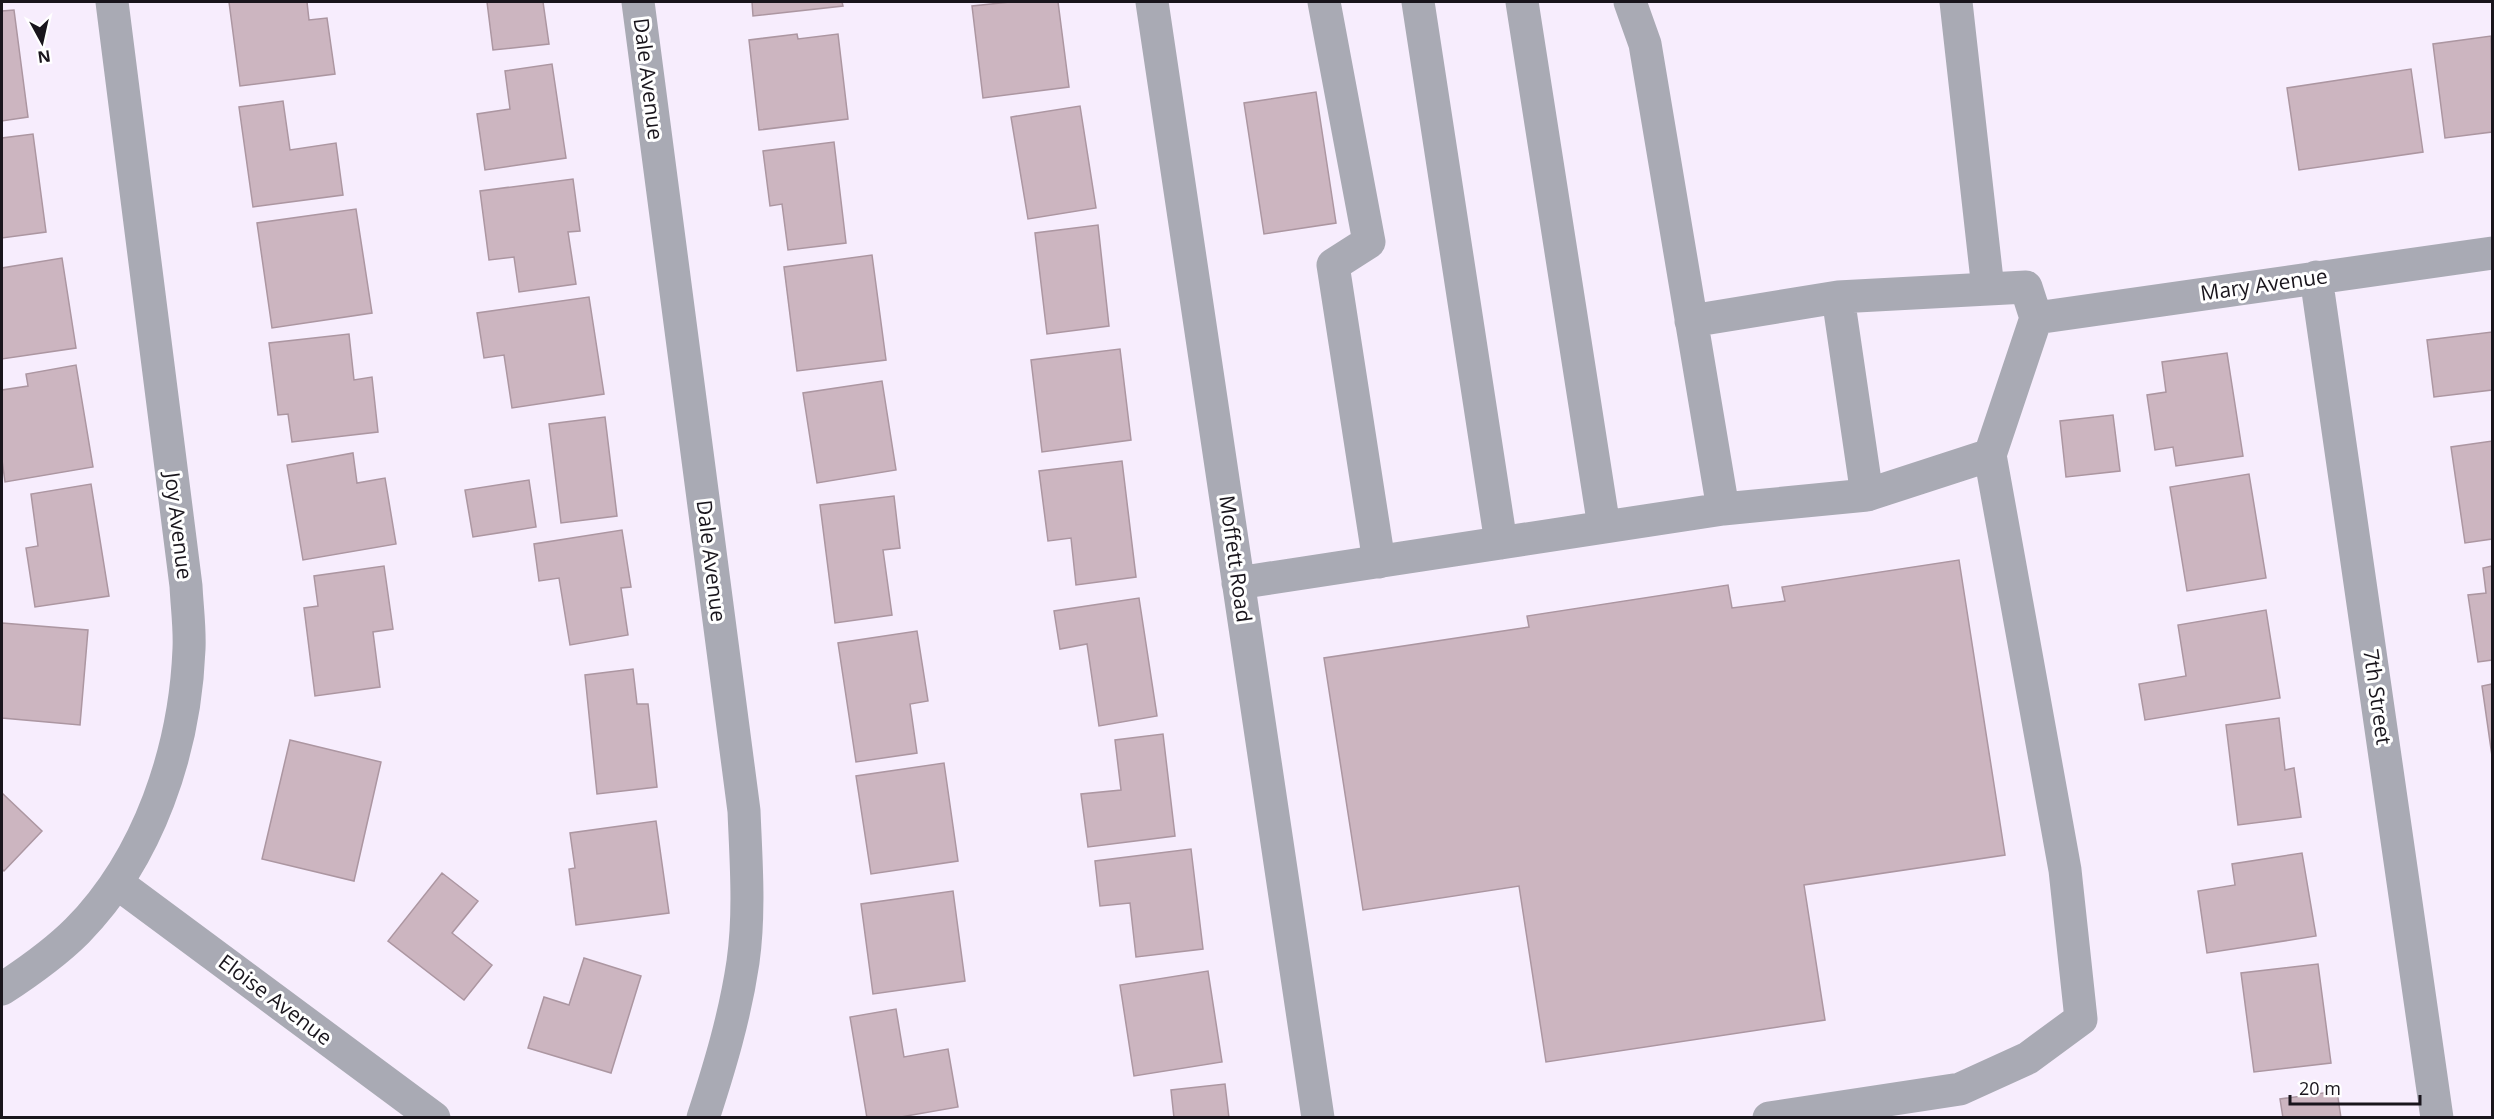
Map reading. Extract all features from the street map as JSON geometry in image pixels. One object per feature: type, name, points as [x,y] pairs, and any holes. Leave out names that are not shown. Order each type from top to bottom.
[{"type":"street","name":"Joy Avenue","points":[[2,989],[33,969],[77,930],[117,883],[144,834],[170,766],[184,704],[189,648],[186,586],[112,2]]},
{"type":"street","name":"Dale Avenue","points":[[638,2],[744,810],[747,880],[743,961],[725,1052],[703,1118]]},
{"type":"street","name":"Moffett Road","points":[[1152,2],[1318,1118]]},
{"type":"street","points":[[1324,2],[1369,242],[1334,265],[1379,562]]},
{"type":"street","points":[[1418,2],[1501,543]]},
{"type":"street","points":[[1522,2],[1604,527]]},
{"type":"street","points":[[1630,2],[1645,44],[1723,509]]},
{"type":"street","points":[[1956,2],[1988,288]]},
{"type":"street","name":"Mary Avenue","points":[[2036,318],[2493,253]]},
{"type":"street","name":"7th Street","points":[[2316,277],[2437,1118]]},
{"type":"street","points":[[1691,321],[1838,297],[2026,287],[2036,318],[1990,455],[2065,870],[2081,1018],[2028,1058],[1960,1089],[1768,1118]]},
{"type":"street","points":[[1838,297],[1866,495]]},
{"type":"street","points":[[1238,583],[1723,509],[1866,495],[1990,455]]},
{"type":"street","name":"Eloise Avenue","points":[[117,883],[434,1118]]},
{"type":"building","points":[[229,2],[307,2],[309,20],[327,18],[335,74],[240,86]]},
{"type":"building","points":[[487,2],[543,2],[549,44],[493,50]]},
{"type":"building","points":[[752,2],[842,2],[843,6],[753,16]]},
{"type":"building","points":[[1010,2],[1058,2],[1069,87],[983,98],[972,6]]},
{"type":"building","points":[[14,10],[28,117],[2,121],[2,11]]},
{"type":"building","points":[[797,34],[798,39],[838,34],[848,119],[759,130],[749,40]]},
{"type":"building","points":[[2491,36],[2492,132],[2445,138],[2433,44]]},
{"type":"building","points":[[552,64],[566,158],[485,170],[477,114],[510,109],[505,71]]},
{"type":"building","points":[[2411,69],[2423,152],[2299,170],[2287,88]]},
{"type":"building","points":[[1316,92],[1336,223],[1264,234],[1244,103]]},
{"type":"building","points":[[283,101],[290,150],[336,143],[343,195],[253,207],[239,107]]},
{"type":"building","points":[[1080,106],[1096,208],[1028,219],[1011,117]]},
{"type":"building","points":[[33,134],[46,232],[2,238],[2,138]]},
{"type":"building","points":[[834,142],[846,243],[788,250],[782,204],[770,206],[763,151]]},
{"type":"building","points":[[573,179],[580,231],[568,232],[576,284],[519,292],[514,257],[489,260],[480,191]]},
{"type":"building","points":[[356,209],[372,313],[272,328],[257,223]]},
{"type":"building","points":[[1098,225],[1109,326],[1047,334],[1035,233]]},
{"type":"building","points":[[872,255],[886,360],[797,371],[784,267]]},
{"type":"building","points":[[62,258],[76,348],[2,359],[2,268]]},
{"type":"building","points":[[589,297],[604,394],[512,408],[504,355],[484,358],[477,313]]},
{"type":"building","points":[[2492,332],[2492,390],[2434,397],[2427,340]]},
{"type":"building","points":[[349,334],[354,380],[372,377],[378,432],[292,442],[288,414],[278,415],[269,343]]},
{"type":"building","points":[[1120,349],[1131,440],[1042,452],[1031,360]]},
{"type":"building","points":[[2227,353],[2243,456],[2176,466],[2173,447],[2155,450],[2147,395],[2166,392],[2162,362]]},
{"type":"building","points":[[76,365],[93,467],[5,482],[2,460],[2,390],[28,386],[26,374]]},
{"type":"building","points":[[882,381],[896,470],[817,483],[803,393]]},
{"type":"building","points":[[2113,415],[2120,471],[2066,477],[2060,421]]},
{"type":"building","points":[[605,417],[617,516],[561,523],[549,424]]},
{"type":"building","points":[[2492,441],[2492,539],[2465,543],[2451,447]]},
{"type":"building","points":[[353,453],[357,483],[385,478],[396,544],[303,560],[287,465]]},
{"type":"building","points":[[1122,461],[1136,577],[1076,585],[1071,538],[1048,541],[1039,471]]},
{"type":"building","points":[[2249,474],[2266,578],[2187,591],[2170,487]]},
{"type":"building","points":[[529,480],[536,527],[473,537],[465,490]]},
{"type":"building","points":[[91,484],[109,596],[35,607],[26,548],[38,546],[31,494]]},
{"type":"building","points":[[894,496],[900,548],[883,550],[892,615],[835,623],[820,505]]},
{"type":"building","points":[[622,530],[631,587],[621,588],[628,635],[570,645],[559,578],[539,581],[534,544]]},
{"type":"building","points":[[1959,560],[2005,855],[1804,885],[1825,1020],[1546,1062],[1519,886],[1363,910],[1324,658],[1529,627],[1527,616],[1728,585],[1732,608],[1785,601],[1782,587]]},
{"type":"building","points":[[384,566],[393,629],[373,632],[380,687],[315,696],[304,608],[318,606],[314,576]]},
{"type":"building","points":[[2492,566],[2492,660],[2478,662],[2468,595],[2486,593],[2483,568]]},
{"type":"building","points":[[1139,598],[1157,716],[1099,726],[1087,644],[1060,649],[1054,611]]},
{"type":"building","points":[[2266,610],[2280,698],[2145,720],[2139,684],[2186,676],[2178,625]]},
{"type":"building","points":[[2,623],[88,630],[80,725],[2,718]]},
{"type":"building","points":[[917,631],[928,701],[910,704],[917,753],[856,762],[838,643]]},
{"type":"building","points":[[633,669],[637,704],[648,704],[657,787],[597,794],[585,675]]},
{"type":"building","points":[[2492,684],[2492,756],[2482,686]]},
{"type":"building","points":[[2279,718],[2285,770],[2294,768],[2301,817],[2238,825],[2226,725]]},
{"type":"building","points":[[1163,734],[1175,836],[1088,847],[1081,794],[1121,790],[1115,740]]},
{"type":"building","points":[[290,740],[381,762],[354,881],[262,859]]},
{"type":"building","points":[[944,763],[958,861],[871,874],[856,776]]},
{"type":"building","points":[[2,793],[42,831],[4,871],[2,869]]},
{"type":"building","points":[[656,821],[669,913],[576,925],[569,869],[575,868],[570,833]]},
{"type":"building","points":[[1191,849],[1203,949],[1136,957],[1130,903],[1100,906],[1095,861]]},
{"type":"building","points":[[2302,853],[2316,936],[2207,953],[2198,891],[2235,885],[2232,864]]},
{"type":"building","points":[[442,873],[478,901],[452,933],[492,965],[464,1000],[388,941]]},
{"type":"building","points":[[953,891],[965,981],[873,994],[861,904]]},
{"type":"building","points":[[584,958],[641,976],[611,1073],[528,1048],[544,997],[569,1005]]},
{"type":"building","points":[[2318,964],[2331,1063],[2254,1072],[2241,973]]},
{"type":"building","points":[[1208,971],[1222,1062],[1134,1076],[1120,985]]},
{"type":"building","points":[[896,1009],[904,1057],[948,1049],[958,1107],[895,1118],[867,1118],[850,1017]]},
{"type":"building","points":[[1225,1084],[1229,1118],[1174,1118],[1171,1090]]},
{"type":"building","points":[[2337,1091],[2341,1118],[2283,1118],[2280,1099]]}]
